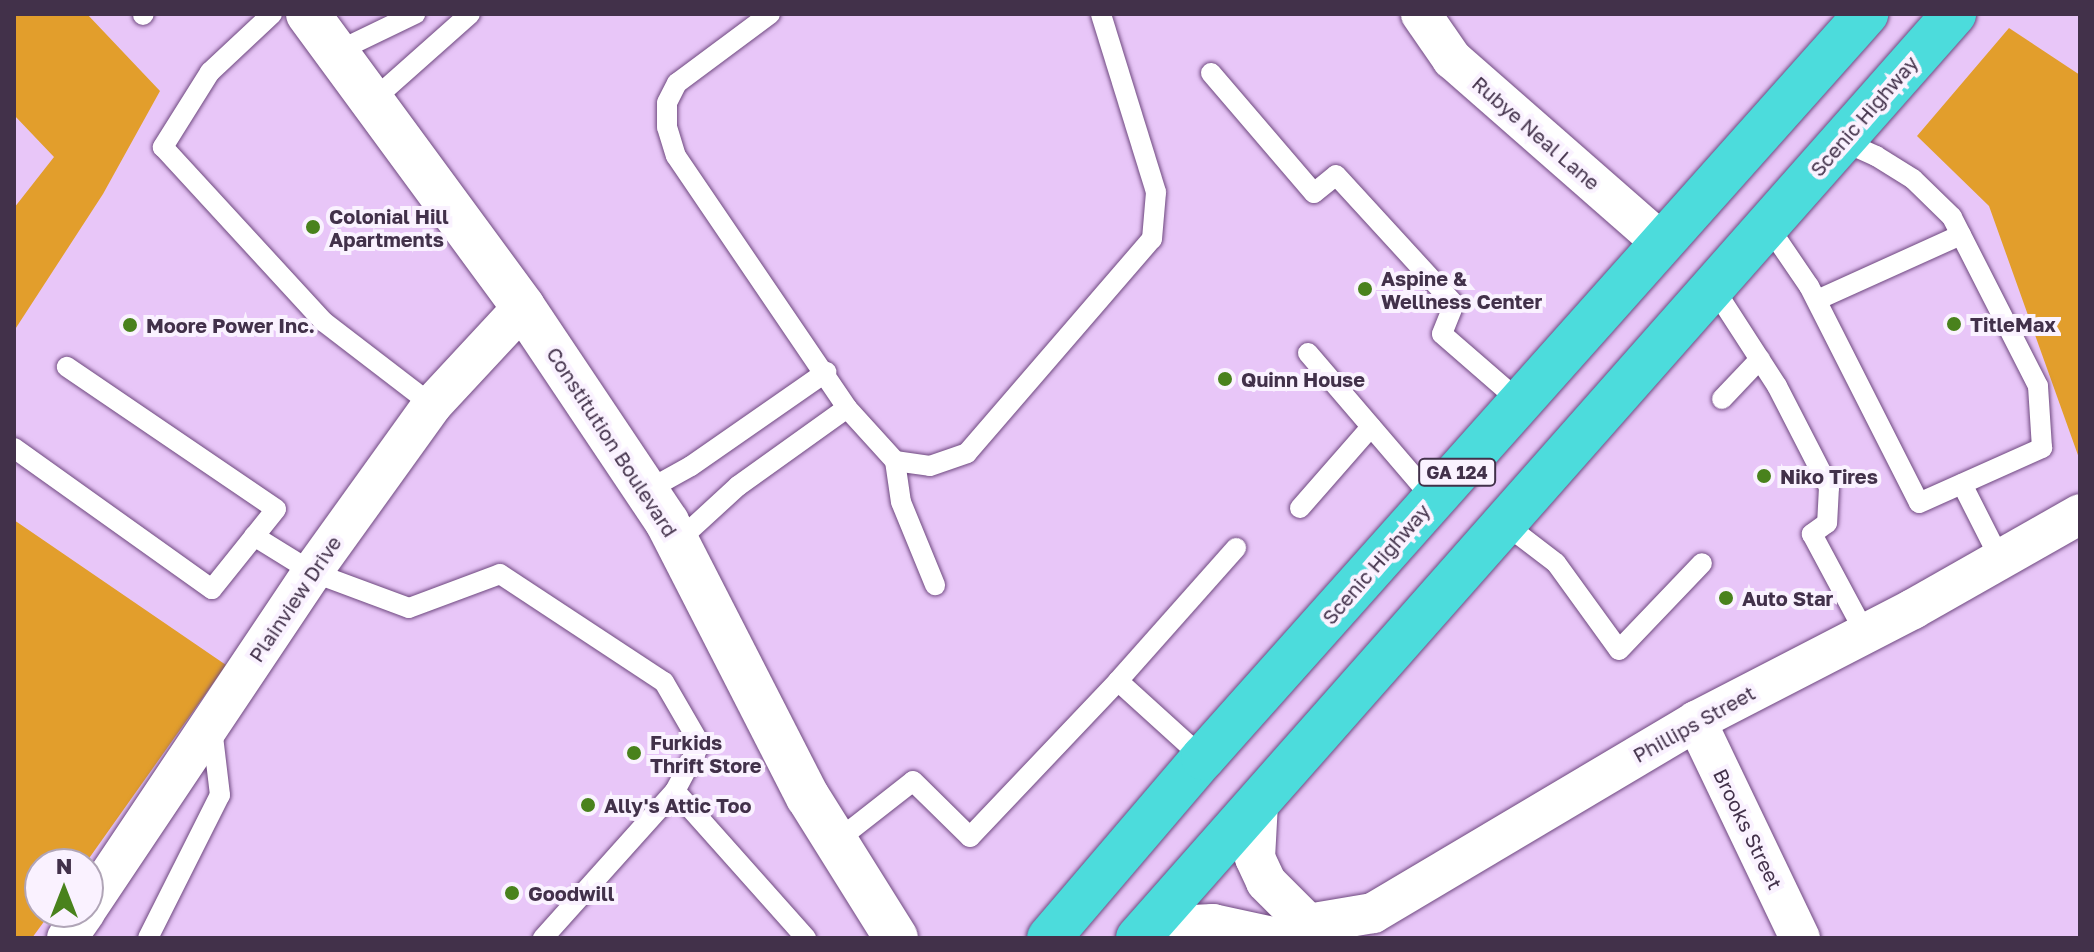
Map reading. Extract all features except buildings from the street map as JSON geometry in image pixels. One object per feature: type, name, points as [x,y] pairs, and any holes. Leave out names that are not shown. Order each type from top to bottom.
[{"type":"highway","name":"Scenic Highway","points":[[1049,938],[1203,758],[1866,14]]},
{"type":"highway","name":"Scenic Highway","points":[[1138,938],[1954,14]]},
{"type":"highway","points":[[1662,243],[1713,287]]},
{"type":"street","name":"Constitution Boulevard","points":[[308,14],[523,307],[646,491],[677,542],[834,843],[896,938]]},
{"type":"street","name":"Rubye Neal Lane","points":[[1421,14],[1452,59],[1662,243]]},
{"type":"street","name":"Plainview Drive","points":[[104,883],[312,572],[432,405],[523,307]]},
{"type":"street","name":"Phillips Street","points":[[1146,938],[1213,924],[1277,938],[1308,924],[1373,913],[1696,721],[1865,633],[2080,514]]},
{"type":"street","name":"Brooks Street","points":[[1696,721],[1800,938]]},
{"type":"street","points":[[1258,803],[1255,858],[1266,882],[1308,924]]},
{"type":"lane","points":[[272,14],[210,72],[163,147],[324,322],[432,405]]},
{"type":"lane","points":[[336,52],[415,14]]},
{"type":"lane","points":[[372,101],[470,14]]},
{"type":"lane","points":[[770,14],[677,83],[667,103],[667,127],[676,156],[826,372],[847,408],[895,461],[901,502],[935,585]]},
{"type":"lane","points":[[895,461],[930,466],[967,453],[1152,239],[1156,192],[1101,14]]},
{"type":"lane","points":[[1211,73],[1314,193],[1336,175],[1454,304],[1442,334],[1519,401]]},
{"type":"lane","points":[[1768,226],[1817,300],[1919,503],[2042,448],[2038,386],[1952,217],[1913,179],[1876,156],[1842,141]]},
{"type":"lane","points":[[1817,300],[1961,235]]},
{"type":"lane","points":[[1713,287],[1760,359],[1829,487],[1827,523],[1812,534],[1865,633]]},
{"type":"lane","points":[[1308,353],[1433,499]]},
{"type":"lane","points":[[1722,399],[1760,359]]},
{"type":"lane","points":[[14,448],[212,589],[276,509],[67,367]]},
{"type":"lane","points":[[646,491],[691,466],[826,372]]},
{"type":"lane","points":[[677,542],[738,486],[847,408]]},
{"type":"lane","points":[[1300,508],[1371,427]]},
{"type":"lane","points":[[1962,484],[2000,559]]},
{"type":"lane","points":[[1505,524],[1556,563],[1619,650],[1702,563]]},
{"type":"lane","points":[[254,536],[312,572],[409,608],[500,574],[664,682],[700,744],[675,791],[543,938]]},
{"type":"lane","points":[[834,843],[913,781],[970,837],[1118,681],[1236,548]]},
{"type":"lane","points":[[1118,681],[1203,758]]},
{"type":"lane","points":[[148,938],[220,795],[212,722]]},
{"type":"lane","points":[[675,791],[806,938]]},
{"type":"shaded area","points":[[14,14],[87,14],[160,91],[103,194],[14,331],[14,208],[54,157],[14,115]]},
{"type":"shaded area","points":[[2009,28],[2080,75],[2079,458],[1989,206],[1917,136]]},
{"type":"shaded area","points":[[14,520],[226,665],[96,848],[24,848],[24,928],[39,928],[32,938],[14,938]]},
{"type":"place","name":"Colonial Hill Apartments","points":[[313,227]]},
{"type":"place","name":"Aspine & Wellness Center","points":[[1365,289]]},
{"type":"place","name":"TitleMax","points":[[1954,324]]},
{"type":"place","name":"Moore Power Inc.","points":[[130,325]]},
{"type":"place","name":"Quinn House","points":[[1225,379]]},
{"type":"place","name":"Niko Tires","points":[[1764,476]]},
{"type":"place","name":"Auto Star","points":[[1726,598]]},
{"type":"place","name":"Furkids Thrift Store","points":[[634,753]]},
{"type":"place","name":"Ally's Attic Too","points":[[588,805]]},
{"type":"place","name":"Goodwill","points":[[512,893]]}]
